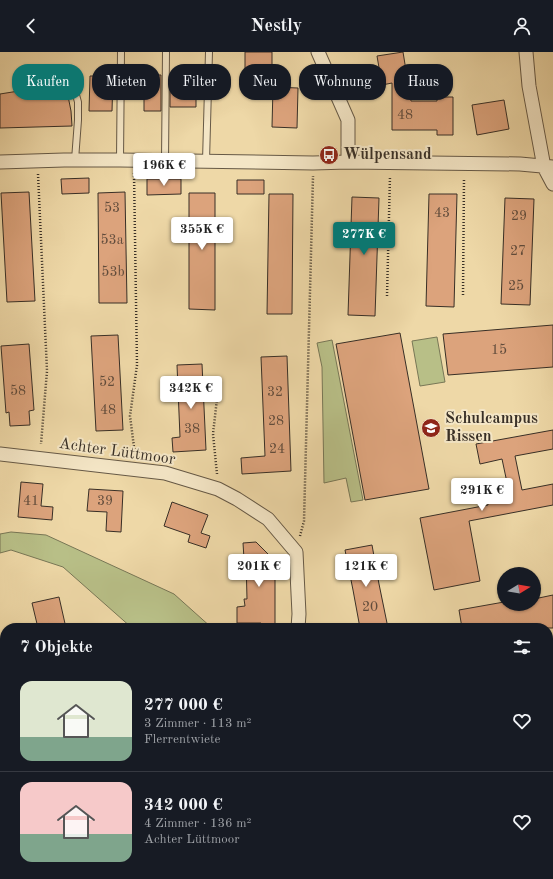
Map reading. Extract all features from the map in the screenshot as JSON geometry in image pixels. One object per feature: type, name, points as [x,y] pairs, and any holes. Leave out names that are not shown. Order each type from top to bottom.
[{"type":"street","points":[[318,52],[348,120],[348,162]]},
{"type":"street","points":[[526,52],[529,86],[553,184]]},
{"type":"street","points":[[0,162],[134,160],[313,163],[390,162],[520,164],[549,167]]},
{"type":"street","name":"Achter Lüttmoor","points":[[0,454],[165,473],[218,489],[237,499],[268,519],[296,552]]},
{"type":"street","points":[[296,552],[298,623]]},
{"type":"lane","points":[[120,160],[121,52]]},
{"type":"lane","points":[[165,161],[166,52]]},
{"type":"lane","points":[[206,161],[209,52]]},
{"type":"lane","points":[[75,160],[78,120],[77,100]]},
{"type":"path","points":[[134,160],[137,365],[130,416],[137,470]]},
{"type":"path","points":[[37,162],[47,371],[39,458]]},
{"type":"path","points":[[387,296],[390,162]]},
{"type":"path","points":[[296,552],[304,521],[313,163]]},
{"type":"path","points":[[463,295],[464,164]]},
{"type":"path","points":[[218,489],[213,434],[219,381]]},
{"type":"green space","points":[[437,337],[445,382],[420,386],[412,341]]},
{"type":"green space","points":[[332,340],[363,500],[351,502],[346,478],[324,483],[322,367],[317,343]]},
{"type":"green space","points":[[11,532],[46,535],[174,594],[206,623],[126,623],[63,567],[11,550],[0,553],[0,534]]},
{"type":"building","points":[[245,52],[272,52],[272,64],[245,64]]},
{"type":"building","points":[[403,52],[405,64],[394,64],[394,100],[453,100],[453,135],[437,135],[437,130],[392,130],[392,83],[386,84],[386,64],[378,64],[377,56]]},
{"type":"building","points":[[161,75],[161,111],[144,111],[144,100],[160,100]]},
{"type":"building","points":[[90,76],[92,76],[92,100],[112,100],[112,111],[89,111]]},
{"type":"building","points":[[291,88],[298,88],[297,128],[272,127],[273,100],[291,100]]},
{"type":"building","points":[[12,92],[12,100],[69,100],[72,126],[0,128],[0,94]]},
{"type":"building","points":[[170,100],[196,100],[196,107],[170,107]]},
{"type":"building","points":[[504,100],[509,129],[477,135],[472,105]]},
{"type":"building","points":[[89,178],[89,193],[62,194],[61,179]]},
{"type":"building","points":[[147,179],[181,179],[181,194],[147,195]]},
{"type":"building","points":[[237,180],[264,180],[264,194],[237,194]]},
{"type":"building","points":[[29,192],[35,301],[7,302],[1,193]]},
{"type":"building","points":[[125,192],[127,303],[99,303],[98,193]]},
{"type":"building","points":[[189,193],[215,193],[215,310],[189,309]]},
{"type":"building","points":[[269,194],[293,194],[292,314],[267,314]]},
{"type":"building","points":[[429,194],[457,194],[454,307],[426,306]]},
{"type":"building","points":[[352,197],[379,198],[375,316],[348,315]]},
{"type":"building","points":[[505,198],[534,199],[530,305],[501,304]]},
{"type":"building","points":[[553,325],[553,367],[448,375],[443,334]]},
{"type":"building","points":[[400,333],[429,489],[365,500],[336,344]]},
{"type":"building","points":[[118,335],[123,430],[96,431],[91,336]]},
{"type":"building","points":[[29,344],[34,410],[29,411],[30,425],[10,426],[9,412],[6,413],[1,346]]},
{"type":"building","points":[[287,356],[291,471],[242,474],[241,458],[265,456],[261,357]]},
{"type":"building","points":[[202,364],[206,450],[173,452],[172,438],[180,437],[177,365]]},
{"type":"building","points":[[553,430],[553,449],[515,456],[522,490],[553,484],[553,505],[469,521],[480,581],[434,590],[420,518],[488,505],[487,496],[509,492],[502,459],[480,464],[476,444]]},
{"type":"building","points":[[21,482],[43,484],[41,506],[53,507],[52,520],[18,517]]},
{"type":"building","points":[[89,489],[123,491],[121,532],[106,531],[107,512],[87,511]]},
{"type":"building","points":[[172,502],[208,515],[201,533],[210,536],[206,548],[188,542],[190,535],[164,526]]},
{"type":"building","points":[[256,542],[275,561],[275,623],[237,623],[237,607],[245,606],[244,599],[247,599],[246,559],[244,559],[243,543]]},
{"type":"building","points":[[372,545],[387,623],[359,623],[345,550]]},
{"type":"building","points":[[553,595],[553,623],[461,623],[459,610],[497,603],[497,611],[541,611],[541,598]]},
{"type":"building","points":[[59,597],[65,623],[37,623],[32,603]]},
{"type":"place","name":"Wülpensand","points":[[329,155]]},
{"type":"place","name":"Schulcampus Rissen","points":[[431,428]]}]
